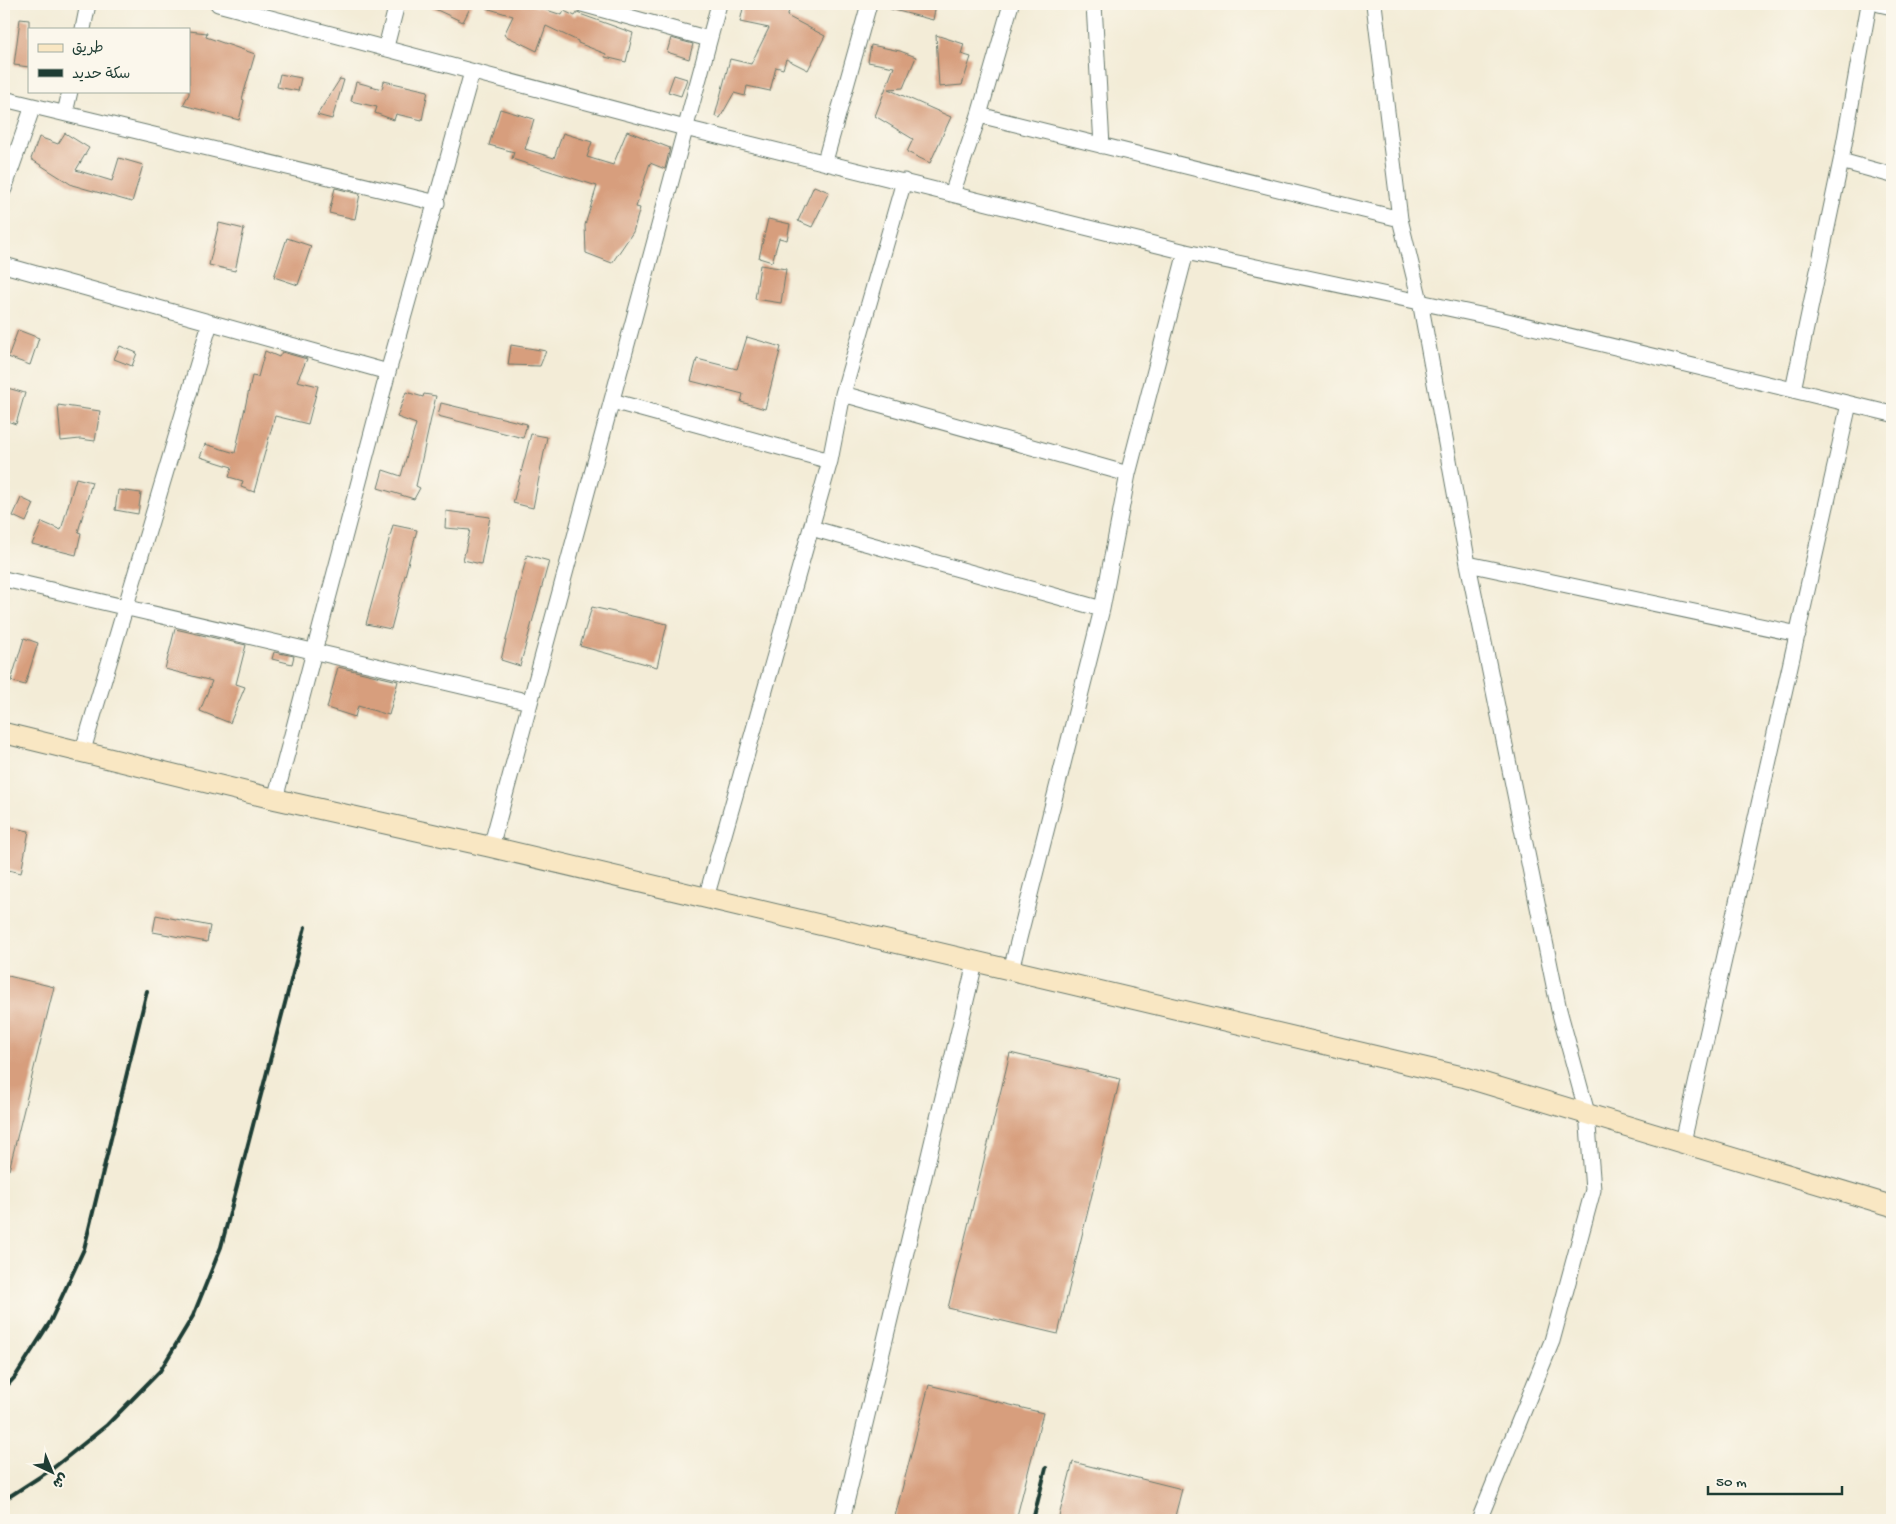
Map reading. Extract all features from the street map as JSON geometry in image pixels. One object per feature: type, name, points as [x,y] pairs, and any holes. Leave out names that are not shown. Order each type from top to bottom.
[{"type":"street","points":[[83,28],[88,4]]},
{"type":"street","points":[[218,4],[249,8],[472,72],[685,128],[826,161],[1186,252],[1420,301],[1892,414]]},
{"type":"street","points":[[386,47],[397,4]]},
{"type":"street","points":[[582,4],[709,39]]},
{"type":"street","points":[[491,847],[719,4]]},
{"type":"street","points":[[826,161],[869,4]]},
{"type":"street","points":[[952,194],[979,115],[1011,4]]},
{"type":"street","points":[[1094,4],[1102,146]]},
{"type":"street","points":[[1374,4],[1400,219],[1420,301],[1468,564],[1559,1010],[1587,1113],[1593,1190],[1552,1341],[1479,1520]]},
{"type":"street","points":[[1793,390],[1841,161],[1869,4]]},
{"type":"street","points":[[1879,4],[1892,7]]},
{"type":"street","points":[[275,798],[388,372],[437,203],[472,72]]},
{"type":"street","points":[[65,114],[70,92]]},
{"type":"street","points":[[4,99],[437,203]]},
{"type":"street","points":[[4,189],[33,106]]},
{"type":"street","points":[[979,115],[1400,219]]},
{"type":"street","points":[[1841,161],[1892,175]]},
{"type":"street","points":[[706,898],[830,461],[843,394],[904,181]]},
{"type":"street","points":[[1011,970],[1102,609],[1128,474],[1186,252]]},
{"type":"street","points":[[4,265],[388,372]]},
{"type":"street","points":[[84,750],[128,608],[210,323]]},
{"type":"street","points":[[843,394],[1128,474]]},
{"type":"street","points":[[612,402],[830,461]]},
{"type":"street","points":[[1683,1142],[1849,404]]},
{"type":"street","points":[[811,528],[1102,609]]},
{"type":"street","points":[[1468,564],[1798,634]]},
{"type":"street","points":[[4,578],[530,702]]},
{"type":"street","points":[[4,733],[84,750],[275,798],[491,847],[975,963],[1464,1077],[1892,1206]]},
{"type":"street","points":[[842,1520],[975,963]]},
{"type":"building","points":[[424,4],[472,4],[463,22]]},
{"type":"building","points":[[487,4],[528,4],[562,15],[564,11],[575,16],[577,13],[633,33],[626,62],[605,57],[606,54],[578,43],[578,41],[546,26],[537,51],[504,35],[513,16],[486,8]]},
{"type":"building","points":[[744,4],[792,4],[787,16],[825,36],[808,70],[786,59],[783,69],[776,67],[770,91],[747,86],[745,96],[734,93],[720,118],[715,116],[730,59],[751,64],[769,28],[740,22]]},
{"type":"building","points":[[891,4],[936,4],[933,20],[890,9]]},
{"type":"building","points":[[20,19],[29,20],[28,67],[14,65]]},
{"type":"building","points":[[190,31],[207,33],[206,37],[255,54],[242,99],[244,100],[239,120],[183,105],[189,94]]},
{"type":"building","points":[[936,35],[964,44],[961,54],[971,57],[962,85],[939,87]]},
{"type":"building","points":[[671,38],[693,44],[689,59],[667,52]]},
{"type":"building","points":[[871,45],[900,51],[916,57],[903,88],[888,89],[951,117],[930,163],[907,152],[913,139],[875,116],[894,67],[868,62]]},
{"type":"building","points":[[280,74],[301,78],[298,91],[277,87]]},
{"type":"building","points":[[674,75],[687,79],[681,96],[668,92]]},
{"type":"building","points":[[340,79],[344,80],[332,119],[317,115]]},
{"type":"building","points":[[384,81],[428,91],[422,120],[396,114],[394,120],[375,113],[377,107],[351,101],[356,82],[382,89]]},
{"type":"building","points":[[500,109],[534,119],[525,149],[554,158],[563,133],[592,142],[587,157],[613,165],[627,131],[670,148],[665,169],[650,163],[636,207],[640,208],[633,232],[612,263],[586,253],[585,225],[597,186],[512,159],[514,152],[489,145]]},
{"type":"building","points":[[65,133],[89,148],[76,170],[112,181],[119,158],[143,165],[132,202],[72,185],[31,159],[39,137],[58,144]]},
{"type":"building","points":[[814,186],[829,192],[812,227],[798,221]]},
{"type":"building","points":[[335,188],[360,194],[355,219],[329,213]]},
{"type":"building","points":[[768,219],[790,224],[787,240],[779,238],[772,262],[759,258]]},
{"type":"building","points":[[219,223],[244,229],[235,271],[209,265]]},
{"type":"building","points":[[287,238],[311,246],[298,285],[274,277]]},
{"type":"building","points":[[760,265],[786,269],[781,303],[755,299]]},
{"type":"building","points":[[18,330],[39,338],[30,365],[8,357]]},
{"type":"building","points":[[747,337],[781,347],[765,409],[741,402],[743,394],[691,381],[697,359],[737,369]]},
{"type":"building","points":[[511,345],[546,351],[540,366],[508,365]]},
{"type":"building","points":[[120,346],[137,353],[132,366],[114,359]]},
{"type":"building","points":[[265,351],[279,357],[282,352],[307,359],[297,381],[318,386],[308,424],[275,416],[254,492],[241,487],[243,481],[229,477],[232,467],[200,457],[205,444],[235,453],[252,376],[258,377]]},
{"type":"building","points":[[4,387],[25,393],[16,424],[4,420]]},
{"type":"building","points":[[406,392],[423,397],[424,394],[436,396],[416,486],[420,488],[414,499],[378,488],[383,470],[401,476],[416,424],[397,417]]},
{"type":"building","points":[[441,403],[527,424],[523,438],[438,416]]},
{"type":"building","points":[[58,405],[100,411],[95,441],[80,439],[61,441]]},
{"type":"building","points":[[531,434],[547,437],[533,508],[513,503]]},
{"type":"building","points":[[76,478],[92,482],[78,532],[81,533],[76,555],[32,544],[42,522],[61,530]]},
{"type":"building","points":[[118,490],[141,493],[138,514],[115,510]]},
{"type":"building","points":[[21,498],[34,504],[26,522],[13,516]]},
{"type":"building","points":[[446,511],[490,517],[481,564],[463,560],[470,530],[445,528]]},
{"type":"building","points":[[393,525],[417,530],[391,629],[366,624]]},
{"type":"building","points":[[527,555],[549,561],[520,666],[501,660]]},
{"type":"building","points":[[592,607],[667,624],[657,667],[580,646]]},
{"type":"building","points":[[175,629],[246,645],[236,684],[245,687],[230,723],[200,711],[212,681],[165,669]]},
{"type":"building","points":[[24,638],[38,643],[25,685],[11,681]]},
{"type":"building","points":[[274,652],[294,656],[292,664],[272,659]]},
{"type":"building","points":[[338,667],[398,681],[389,715],[358,706],[355,717],[327,708]]},
{"type":"building","points":[[4,826],[29,831],[21,873],[4,869]]},
{"type":"building","points":[[156,915],[210,926],[207,942],[153,932]]},
{"type":"building","points":[[4,975],[54,987],[9,1170],[4,1169]]},
{"type":"building","points":[[1010,1053],[1120,1079],[1058,1334],[948,1308]]},
{"type":"building","points":[[929,1385],[1043,1413],[1016,1520],[894,1520]]},
{"type":"building","points":[[1073,1462],[1182,1489],[1174,1520],[1058,1520]]},
{"type":"railway","points":[[4,1500],[52,1469],[107,1425],[160,1371],[193,1316],[221,1247],[305,927]]},
{"type":"railway","points":[[4,1389],[15,1377],[50,1322],[84,1249],[147,991]]},
{"type":"railway","points":[[1033,1520],[1046,1468]]}]
